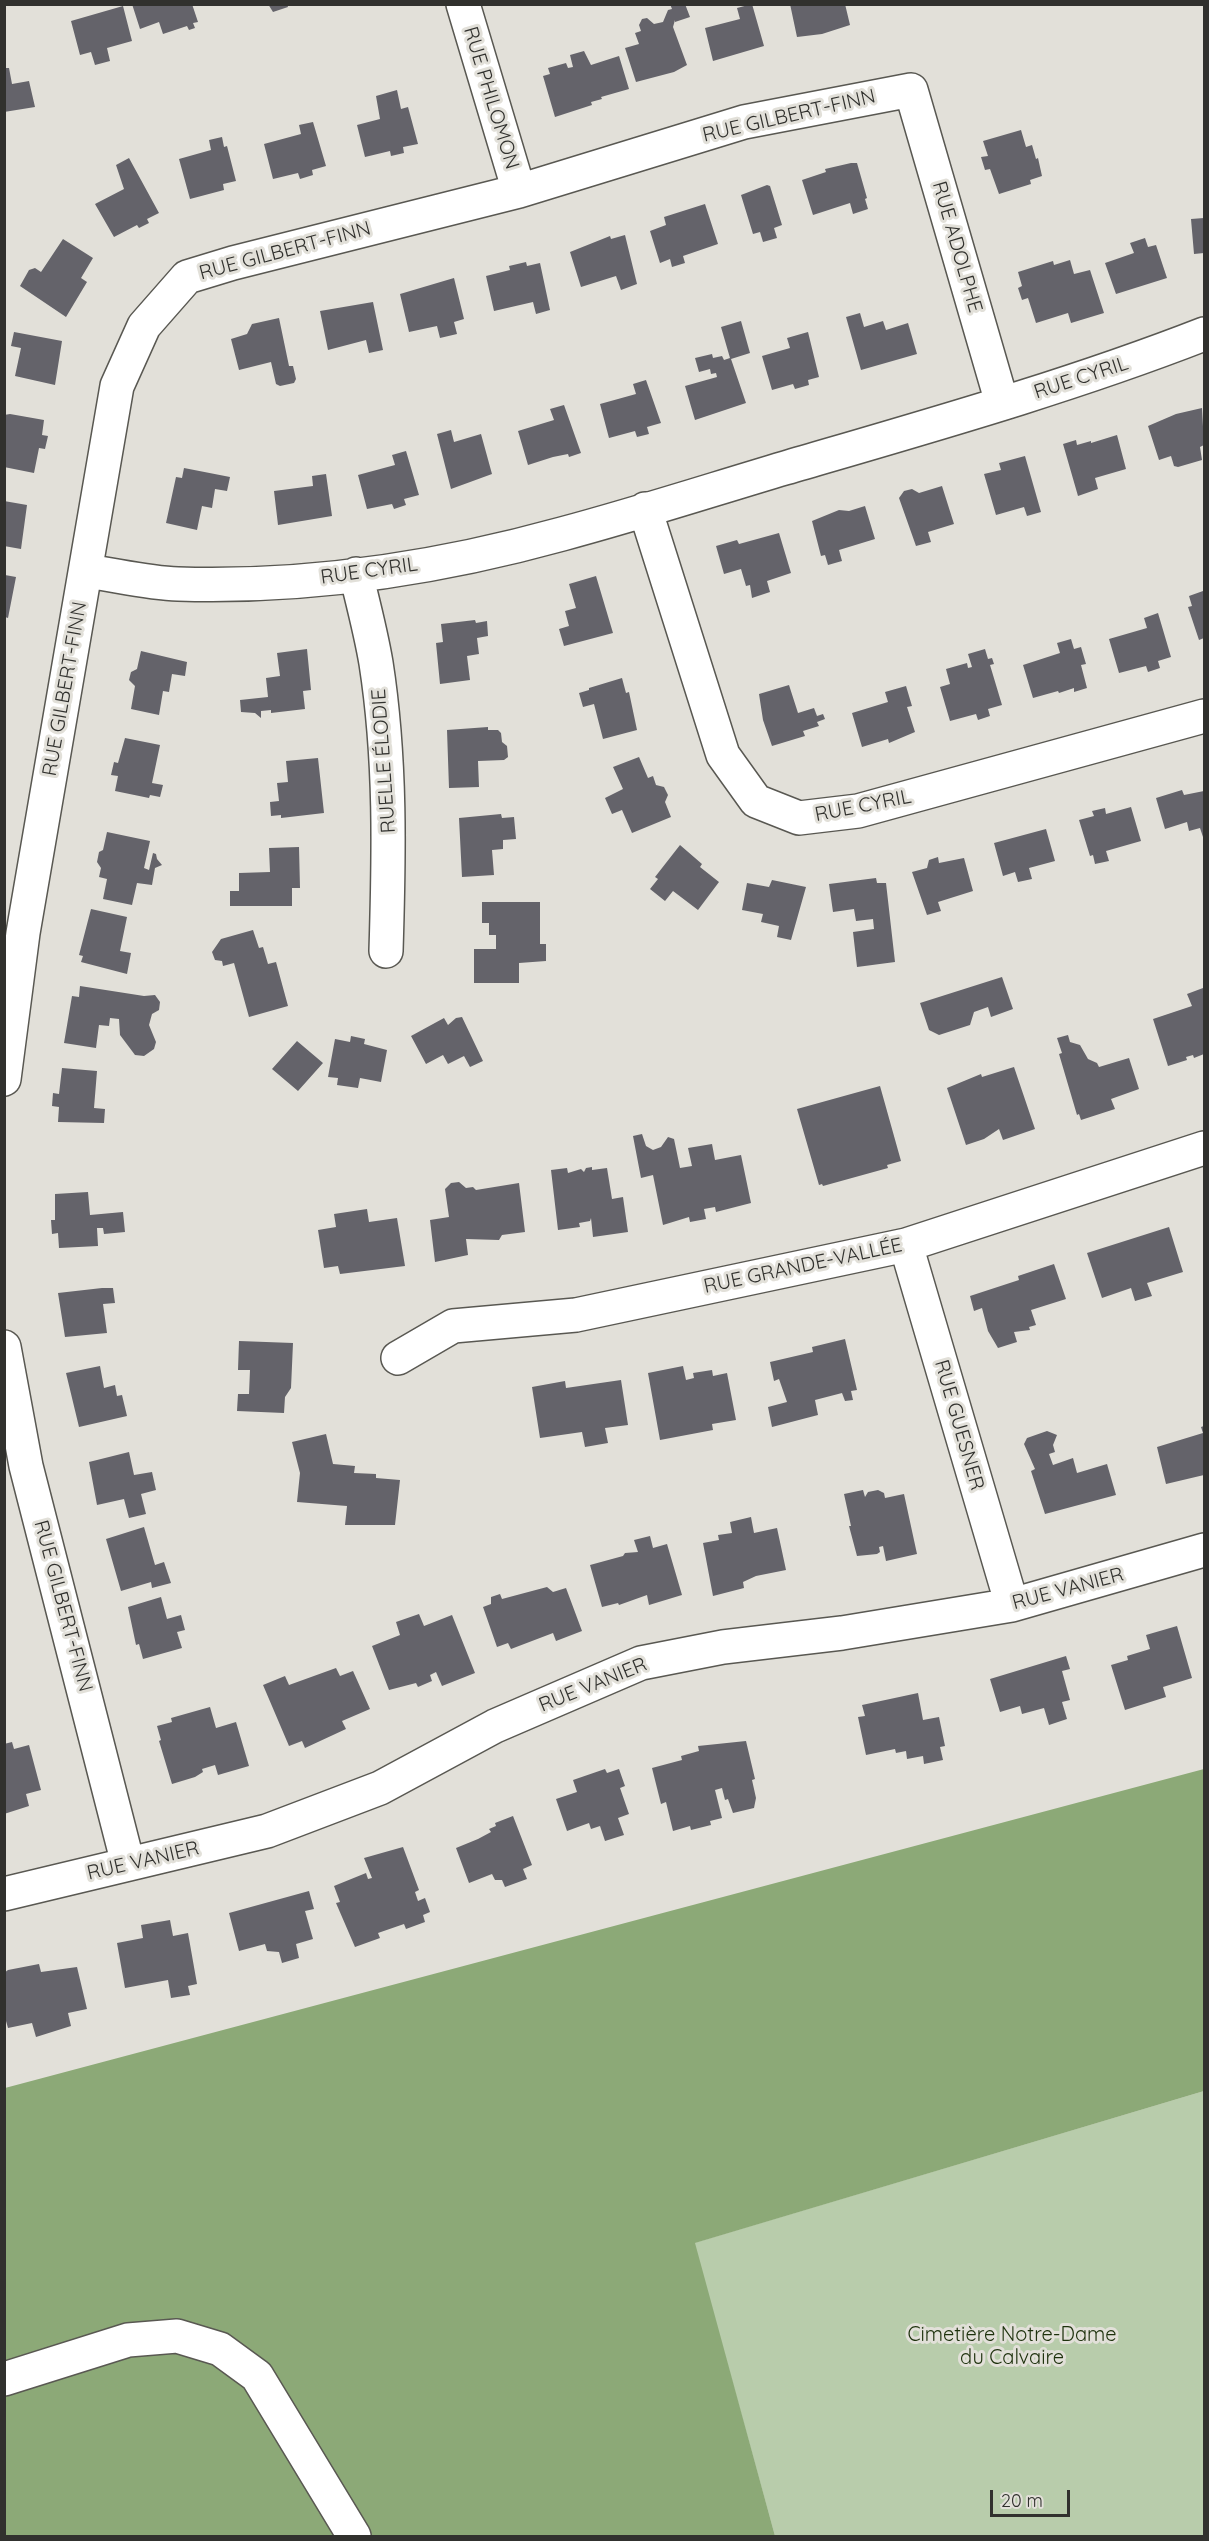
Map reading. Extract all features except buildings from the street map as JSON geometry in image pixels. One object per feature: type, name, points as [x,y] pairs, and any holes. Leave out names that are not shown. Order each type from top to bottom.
[{"type":"street","name":"RUE PHILOMON","points":[[463,4],[519,191]]},
{"type":"street","name":"RUE GILBERT-FINN","points":[[4,1079],[23,933],[117,386],[144,326],[187,277],[233,262],[519,191],[744,122],[911,90]]},
{"type":"street","name":"RUE ADOLPHE","points":[[911,90],[1002,403]]},
{"type":"street","name":"RUE CYRIL","points":[[86,571],[175,584],[271,584],[459,558],[527,542],[645,509],[1002,403],[1146,357],[1204,334]]},
{"type":"street","name":"RUE CYRIL","points":[[645,509],[723,755],[756,801],[799,818],[858,811],[1204,716]]},
{"type":"street","name":"RUELLE ÉLODIE","points":[[356,574],[376,663],[386,758],[389,837],[386,951]]},
{"type":"street","name":"RUE GRANDE-VALLÉE","points":[[398,1358],[453,1326],[576,1315],[906,1245],[1204,1148]]},
{"type":"street","name":"RUE GUESNER","points":[[906,1245],[1012,1605]]},
{"type":"street","name":"RUE GILBERT-FINN","points":[[4,1347],[26,1466],[128,1864]]},
{"type":"street","name":"RUE VANIER","points":[[4,1894],[267,1831],[380,1788],[495,1726],[640,1663],[723,1647],[842,1634],[1012,1605],[1204,1550]]},
{"type":"street","points":[[4,2379],[128,2340],[177,2336],[220,2349],[257,2376],[354,2536]]},
{"type":"green space","points":[[1204,1769],[1204,2091],[695,2243],[775,2536],[5,2536],[5,2088]]},
{"type":"green space","name":"Cimetière Notre-Dame du Calvaire","points":[[1204,2091],[1204,2536],[775,2536],[694,2243]]}]
